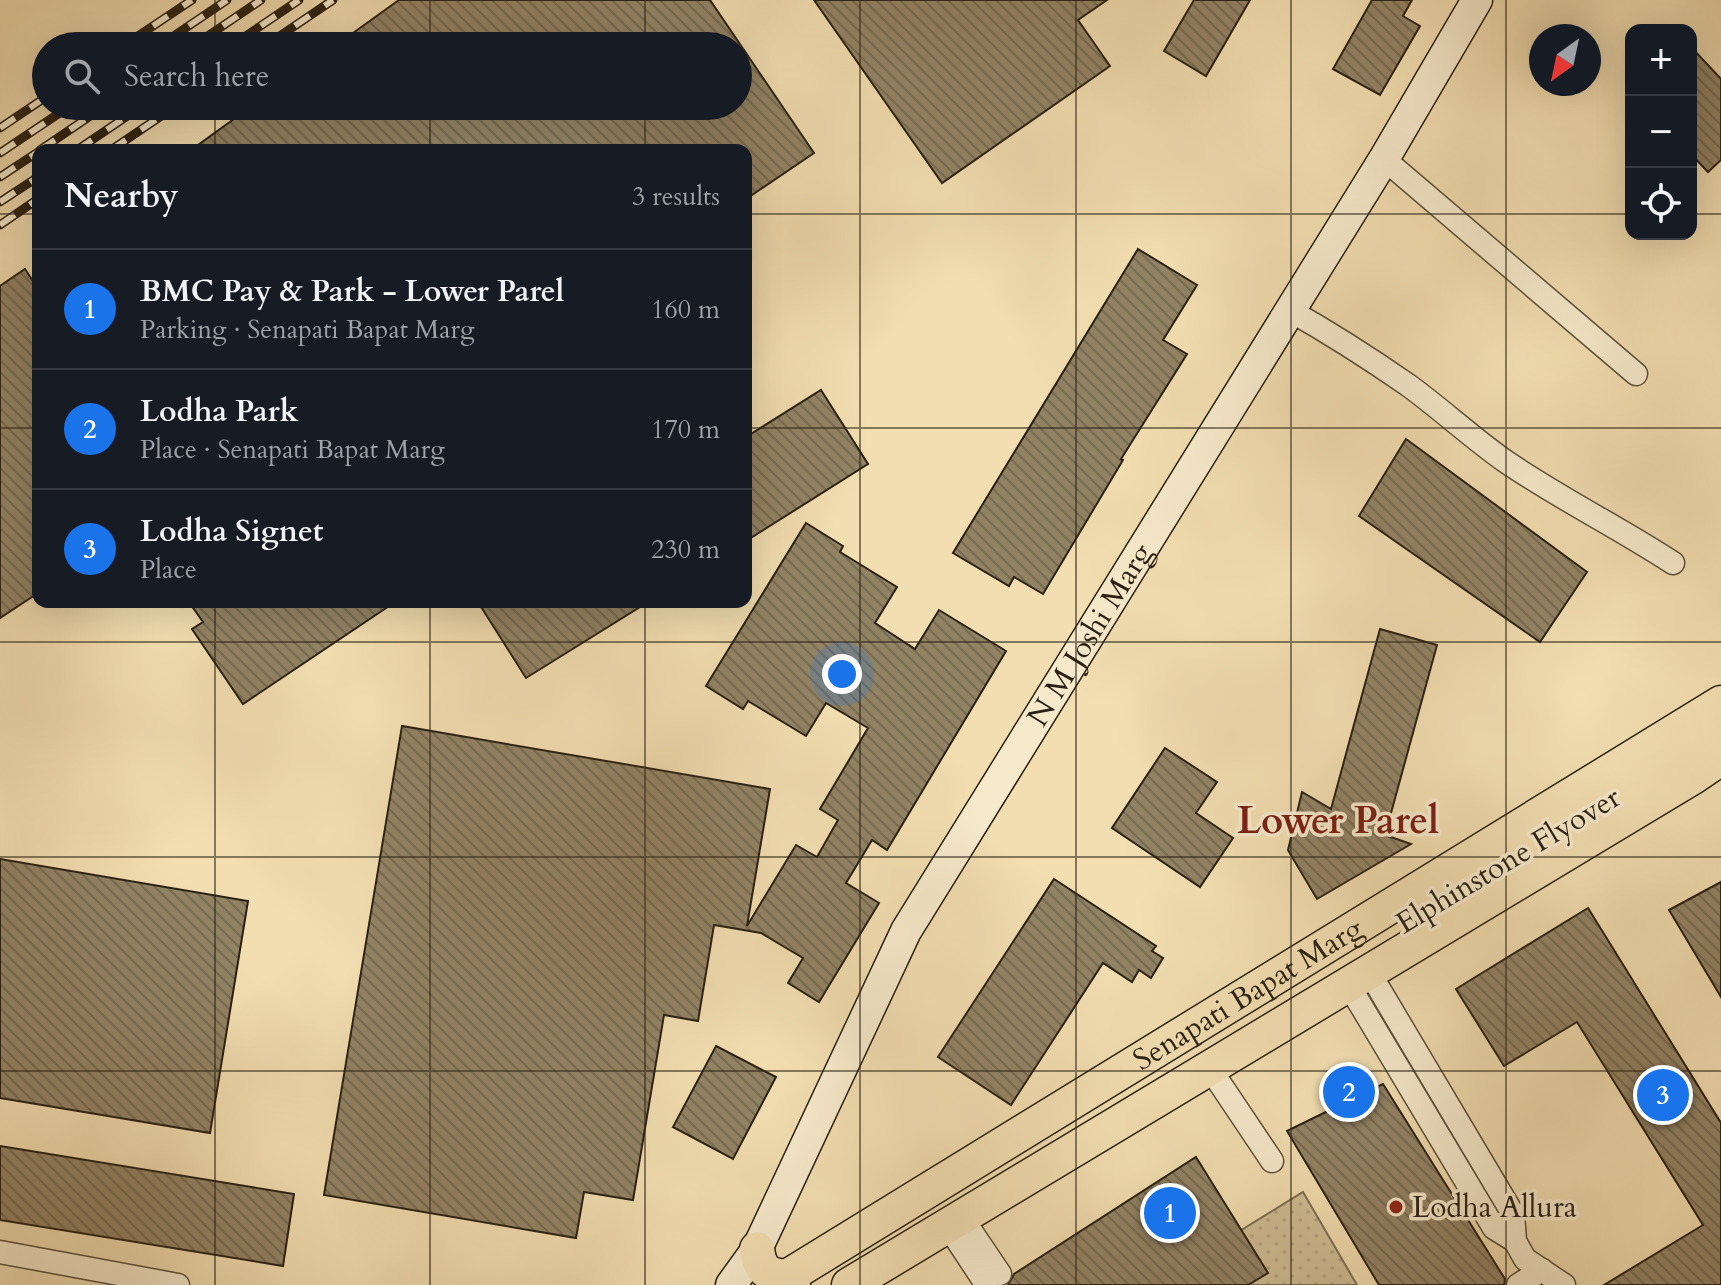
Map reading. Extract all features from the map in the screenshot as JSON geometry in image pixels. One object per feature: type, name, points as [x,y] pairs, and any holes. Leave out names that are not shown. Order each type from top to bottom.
[{"type":"main road","name":"N M Joshi Marg","points":[[731,1285],[757,1249],[906,931],[1384,159],[1477,0]]},
{"type":"main road","name":"Senapati Bapat Marg","points":[[788,1283],[1721,703]]},
{"type":"main road","name":"Elphinstone Flyover","points":[[788,1283],[1721,730]]},
{"type":"main road","name":"Elphinstone Flyover","points":[[849,1285],[1721,758]]},
{"type":"main road","name":"Senapati Bapat Marg","points":[[882,1285],[1721,781]]},
{"type":"main road","points":[[757,1249],[759,1264],[764,1272],[788,1283]]},
{"type":"street","points":[[1384,159],[1636,374]]},
{"type":"street","points":[[1289,310],[1341,340],[1410,387],[1487,448],[1543,486],[1673,563]]},
{"type":"street","points":[[1368,993],[1513,1214],[1515,1241],[1525,1259],[1564,1285]]},
{"type":"street","points":[[1219,1082],[1272,1161]]},
{"type":"street","points":[[964,1235],[993,1279]]},
{"type":"street","points":[[0,1252],[178,1285]]},
{"type":"street","points":[[1518,1285],[1542,1270]]},
{"type":"shaded area","points":[[1303,1192],[1357,1285],[1152,1285]]},
{"type":"building","points":[[399,0],[710,0],[732,32],[354,32]]},
{"type":"building","points":[[814,0],[1107,0],[1078,20],[1110,66],[942,183]]},
{"type":"building","points":[[1194,0],[1250,0],[1206,76],[1164,51]]},
{"type":"building","points":[[1372,0],[1412,0],[1403,16],[1420,26],[1380,95],[1333,69]]},
{"type":"building","points":[[1697,53],[1721,79],[1721,160],[1708,172],[1697,160]]},
{"type":"building","points":[[752,62],[814,153],[752,195],[752,144],[199,144],[233,120],[752,120]]},
{"type":"building","points":[[1138,249],[1197,285],[1163,340],[1187,354],[1121,459],[1043,594],[1014,577],[1009,586],[953,553]]},
{"type":"building","points":[[25,269],[32,280],[32,597],[0,618],[0,286]]},
{"type":"building","points":[[821,390],[868,464],[752,537],[752,433]]},
{"type":"building","points":[[1406,439],[1587,572],[1540,642],[1359,516]]},
{"type":"building","points":[[806,523],[843,546],[840,552],[897,587],[875,623],[915,649],[939,610],[1006,651],[887,850],[872,840],[846,883],[879,903],[819,1002],[788,983],[803,958],[761,933],[714,925],[698,1021],[664,1015],[633,1200],[584,1192],[576,1238],[324,1195],[402,726],[770,789],[747,926],[796,845],[817,857],[838,820],[820,809],[868,728],[826,703],[806,736],[748,701],[743,709],[706,686]]},
{"type":"building","points":[[193,608],[386,608],[243,704],[192,629],[203,622]]},
{"type":"building","points":[[482,608],[638,608],[526,678]]},
{"type":"building","points":[[1380,629],[1437,645],[1385,835],[1411,844],[1317,899],[1288,850],[1302,792],[1331,809]]},
{"type":"building","points":[[1165,748],[1217,782],[1196,813],[1233,838],[1200,887],[1112,828]]},
{"type":"building","points":[[0,859],[248,901],[210,1133],[0,1098]]},
{"type":"building","points":[[1054,879],[1156,946],[1152,951],[1163,958],[1151,978],[1139,970],[1132,982],[1103,963],[1011,1105],[938,1057]]},
{"type":"building","points":[[1721,882],[1721,997],[1669,910]]},
{"type":"building","points":[[1588,908],[1721,1123],[1721,1285],[1604,1285],[1703,1225],[1577,1022],[1504,1066],[1456,989]]},
{"type":"building","points":[[716,1046],[776,1077],[733,1159],[673,1127]]},
{"type":"building","name":"Lodha Allura","points":[[1383,1084],[1505,1279],[1504,1285],[1379,1285],[1287,1131]]},
{"type":"building","points":[[0,1146],[294,1194],[283,1266],[0,1220]]},
{"type":"building","points":[[1196,1157],[1268,1273],[1248,1285],[1008,1285],[1014,1274]]},
{"type":"railway","points":[[144,32],[192,0]]},
{"type":"railway","points":[[180,32],[227,0]]},
{"type":"railway","points":[[214,32],[261,0]]},
{"type":"railway","points":[[252,32],[299,0]]},
{"type":"railway","points":[[286,32],[333,0]]},
{"type":"railway","points":[[0,128],[32,106]]},
{"type":"railway","points":[[0,153],[49,120]]},
{"type":"railway","points":[[49,144],[84,120]]},
{"type":"railway","points":[[86,144],[121,120]]},
{"type":"railway","points":[[120,144],[155,120]]},
{"type":"railway","points":[[0,177],[32,156]]},
{"type":"railway","points":[[0,202],[32,181]]},
{"type":"railway","points":[[0,225],[32,203]]},
{"type":"place","name":"Lodha Park","points":[[1349,1092]]},
{"type":"place","name":"Lodha Signet","points":[[1663,1095]]},
{"type":"place","name":"Lodha Allura","points":[[1396,1207]]},
{"type":"place","name":"BMC Pay & Park - Lower Parel","points":[[1170,1213]]},
{"type":"district","name":"Lower Parel","points":[[1338,820]]}]
